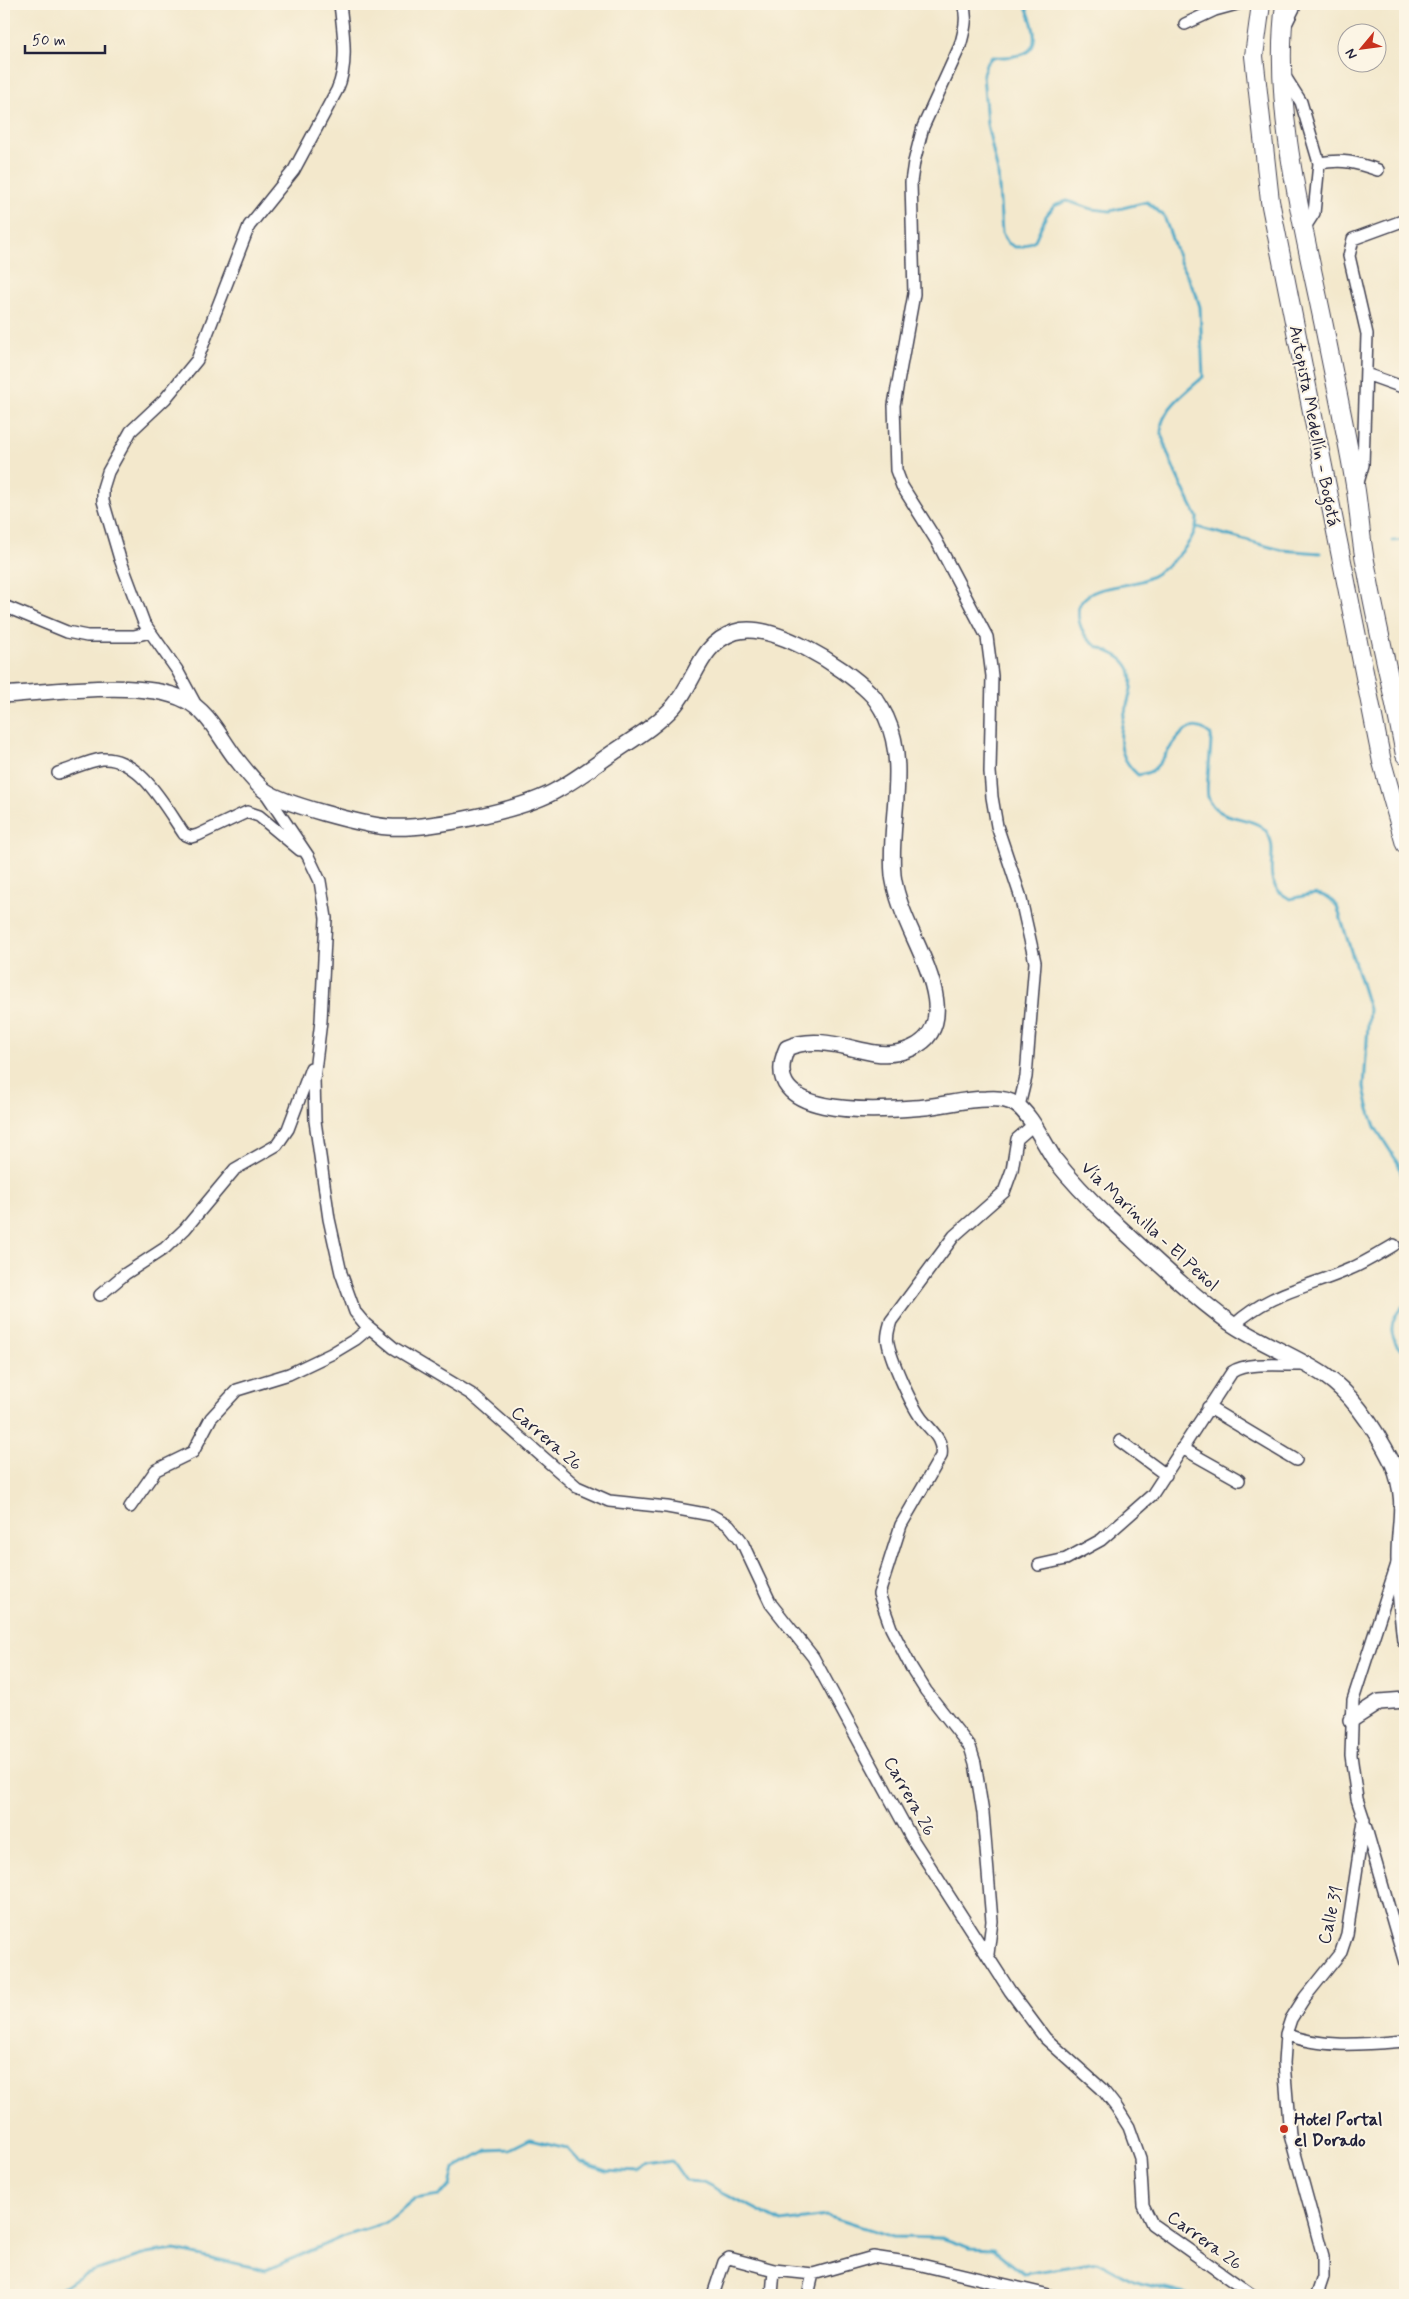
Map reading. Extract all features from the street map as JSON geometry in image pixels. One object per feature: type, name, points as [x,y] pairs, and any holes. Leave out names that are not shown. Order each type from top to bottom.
[{"type":"highway","name":"Autopista Medellín - Bogotá","points":[[1261,4],[1254,56],[1270,200],[1382,762],[1405,844]]},
{"type":"highway","name":"Autopista Medellín - Bogotá","points":[[1285,4],[1281,34],[1282,72],[1296,194],[1305,227],[1356,491],[1366,570],[1405,755]]},
{"type":"main road","points":[[4,695],[136,688],[170,694],[183,698],[198,708],[264,790],[277,798],[355,821],[390,827],[435,824],[514,807],[555,792],[659,721],[679,700],[701,658],[716,642],[734,632],[749,629],[769,632],[814,653],[847,674],[872,694],[885,714],[893,734],[897,760],[893,875],[904,914],[931,979],[935,992],[936,1011],[934,1028],[927,1038],[915,1047],[898,1052],[881,1054],[835,1044],[802,1041],[787,1048],[781,1069],[785,1081],[791,1091],[798,1097],[818,1105],[843,1108],[912,1108],[986,1098],[1006,1100],[1019,1106]]},
{"type":"main road","name":"Vía Marinilla - El Peñol","points":[[1019,1106],[1055,1159],[1084,1193],[1180,1282],[1234,1325],[1308,1365],[1337,1384],[1349,1396],[1380,1441],[1394,1466],[1404,1499],[1405,1514],[1398,1558],[1405,1640]]},
{"type":"main road","points":[[1351,1720],[1380,1702],[1405,1700]]},
{"type":"street","points":[[198,708],[177,670],[150,632],[120,559],[103,501],[103,488],[108,472],[131,432],[165,399],[197,360],[249,226],[294,170],[342,80],[344,56],[340,4]]},
{"type":"street","points":[[963,4],[966,11],[964,32],[960,46],[923,127],[911,182],[914,294],[894,405],[896,470],[902,486],[936,540],[987,637],[992,676],[990,772],[992,797],[997,826],[1020,895],[1034,962],[1026,1077],[1019,1106]]},
{"type":"street","points":[[1185,24],[1237,4]]},
{"type":"street","points":[[1281,34],[1296,4]]},
{"type":"street","points":[[1282,72],[1301,102],[1319,163],[1314,213],[1305,227]]},
{"type":"street","points":[[1319,163],[1339,160],[1351,161],[1378,170]]},
{"type":"street","points":[[1356,491],[1364,465],[1367,334],[1349,256],[1351,244],[1354,239],[1405,220]]},
{"type":"street","points":[[1366,374],[1405,388]]},
{"type":"street","points":[[4,606],[22,616],[67,632],[87,636],[134,636],[150,632]]},
{"type":"street","points":[[4,613],[22,616]]},
{"type":"street","points":[[58,774],[102,759],[123,762],[147,781],[184,834],[191,837],[198,836],[247,812],[259,816],[308,856]]},
{"type":"street","points":[[100,1294],[125,1274],[165,1248],[185,1229],[235,1169],[277,1145],[288,1129],[317,1052],[326,918],[320,881],[308,856],[264,790]]},
{"type":"street","name":"Carrera 26","points":[[317,1052],[314,1079],[315,1122],[329,1219],[341,1273],[355,1312],[369,1328],[394,1348],[471,1394],[577,1487],[609,1500],[667,1507],[711,1515],[728,1525],[741,1540],[771,1604],[818,1665],[911,1838],[988,1954],[1010,1991],[1045,2038],[1102,2089],[1129,2127],[1140,2158],[1140,2194],[1146,2214],[1152,2224],[1252,2295]]},
{"type":"street","points":[[988,1954],[992,1921],[991,1901],[983,1813],[976,1763],[966,1741],[926,1691],[911,1667],[880,1602],[879,1588],[901,1525],[941,1456],[942,1450],[940,1441],[920,1417],[914,1406],[888,1343],[888,1332],[891,1321],[954,1236],[999,1199],[1004,1192],[1012,1170],[1017,1139],[1032,1126]]},
{"type":"street","points":[[1234,1325],[1252,1309],[1272,1298],[1351,1269],[1394,1245]]},
{"type":"street","points":[[130,1508],[156,1470],[193,1452],[211,1418],[237,1390],[289,1374],[331,1354],[356,1339],[369,1328]]},
{"type":"street","points":[[1039,1565],[1066,1559],[1101,1540],[1152,1495],[1232,1372],[1238,1368],[1308,1365]]},
{"type":"street","points":[[1208,1407],[1296,1460]]},
{"type":"street","points":[[1120,1441],[1166,1474]]},
{"type":"street","points":[[1182,1448],[1239,1480]]},
{"type":"street","name":"Calle 31","points":[[1318,2295],[1323,2278],[1323,2256],[1286,2120],[1284,2063],[1286,2034],[1291,2019],[1305,1997],[1341,1952],[1351,1912],[1364,1820],[1353,1780],[1350,1755],[1351,1720],[1357,1685],[1398,1558]]},
{"type":"street","points":[[1364,1820],[1405,1963]]},
{"type":"street","points":[[1286,2034],[1327,2042],[1405,2041]]},
{"type":"street","points":[[713,2295],[724,2262],[729,2258],[774,2270],[813,2274],[873,2258],[913,2263],[1049,2295]]},
{"type":"street","points":[[772,2295],[774,2270]]},
{"type":"street","points":[[808,2295],[813,2274]]},
{"type":"waterway","points":[[1025,4],[1034,29],[1033,46],[1028,52],[1019,55],[992,57],[986,64],[983,74],[987,124],[998,173],[1002,233],[1008,243],[1015,247],[1022,247],[1035,240],[1046,216],[1054,206],[1067,201],[1092,209],[1110,211],[1147,202],[1164,216],[1180,262],[1196,294],[1200,307],[1203,377],[1169,410],[1162,423],[1164,443],[1174,470],[1197,517],[1196,527],[1186,546],[1179,554],[1171,563],[1153,576],[1137,582],[1103,589],[1089,595],[1079,607],[1079,621],[1083,632],[1089,640],[1118,656],[1129,668],[1132,679],[1131,691],[1123,718],[1121,747],[1126,761],[1138,775],[1153,770],[1185,731],[1192,727],[1201,728],[1211,735],[1207,792],[1212,805],[1226,815],[1253,822],[1266,831],[1272,849],[1272,876],[1274,884],[1280,892],[1290,899],[1315,894],[1321,895],[1331,900],[1337,906],[1369,1009],[1364,1087],[1368,1106],[1375,1127],[1398,1163],[1403,1179],[1405,1201]]},
{"type":"waterway","points":[[1197,527],[1281,550],[1320,553]]},
{"type":"waterway","points":[[1393,541],[1405,540]]},
{"type":"waterway","points":[[1405,1304],[1393,1320],[1392,1326],[1393,1337],[1396,1343],[1400,1349],[1405,1350]]},
{"type":"waterway","points":[[51,2295],[85,2274],[146,2254],[175,2250],[266,2270],[342,2237],[385,2223],[414,2199],[439,2195],[451,2186],[455,2168],[487,2150],[510,2149],[530,2139],[567,2148],[580,2162],[606,2171],[636,2173],[645,2165],[672,2161],[686,2181],[703,2182],[781,2222],[827,2216],[893,2237],[942,2238],[970,2248],[993,2249],[1024,2274],[1097,2262],[1133,2281],[1189,2295]]},
{"type":"place","name":"Hotel Portal el Dorado","points":[[1284,2129]]}]
